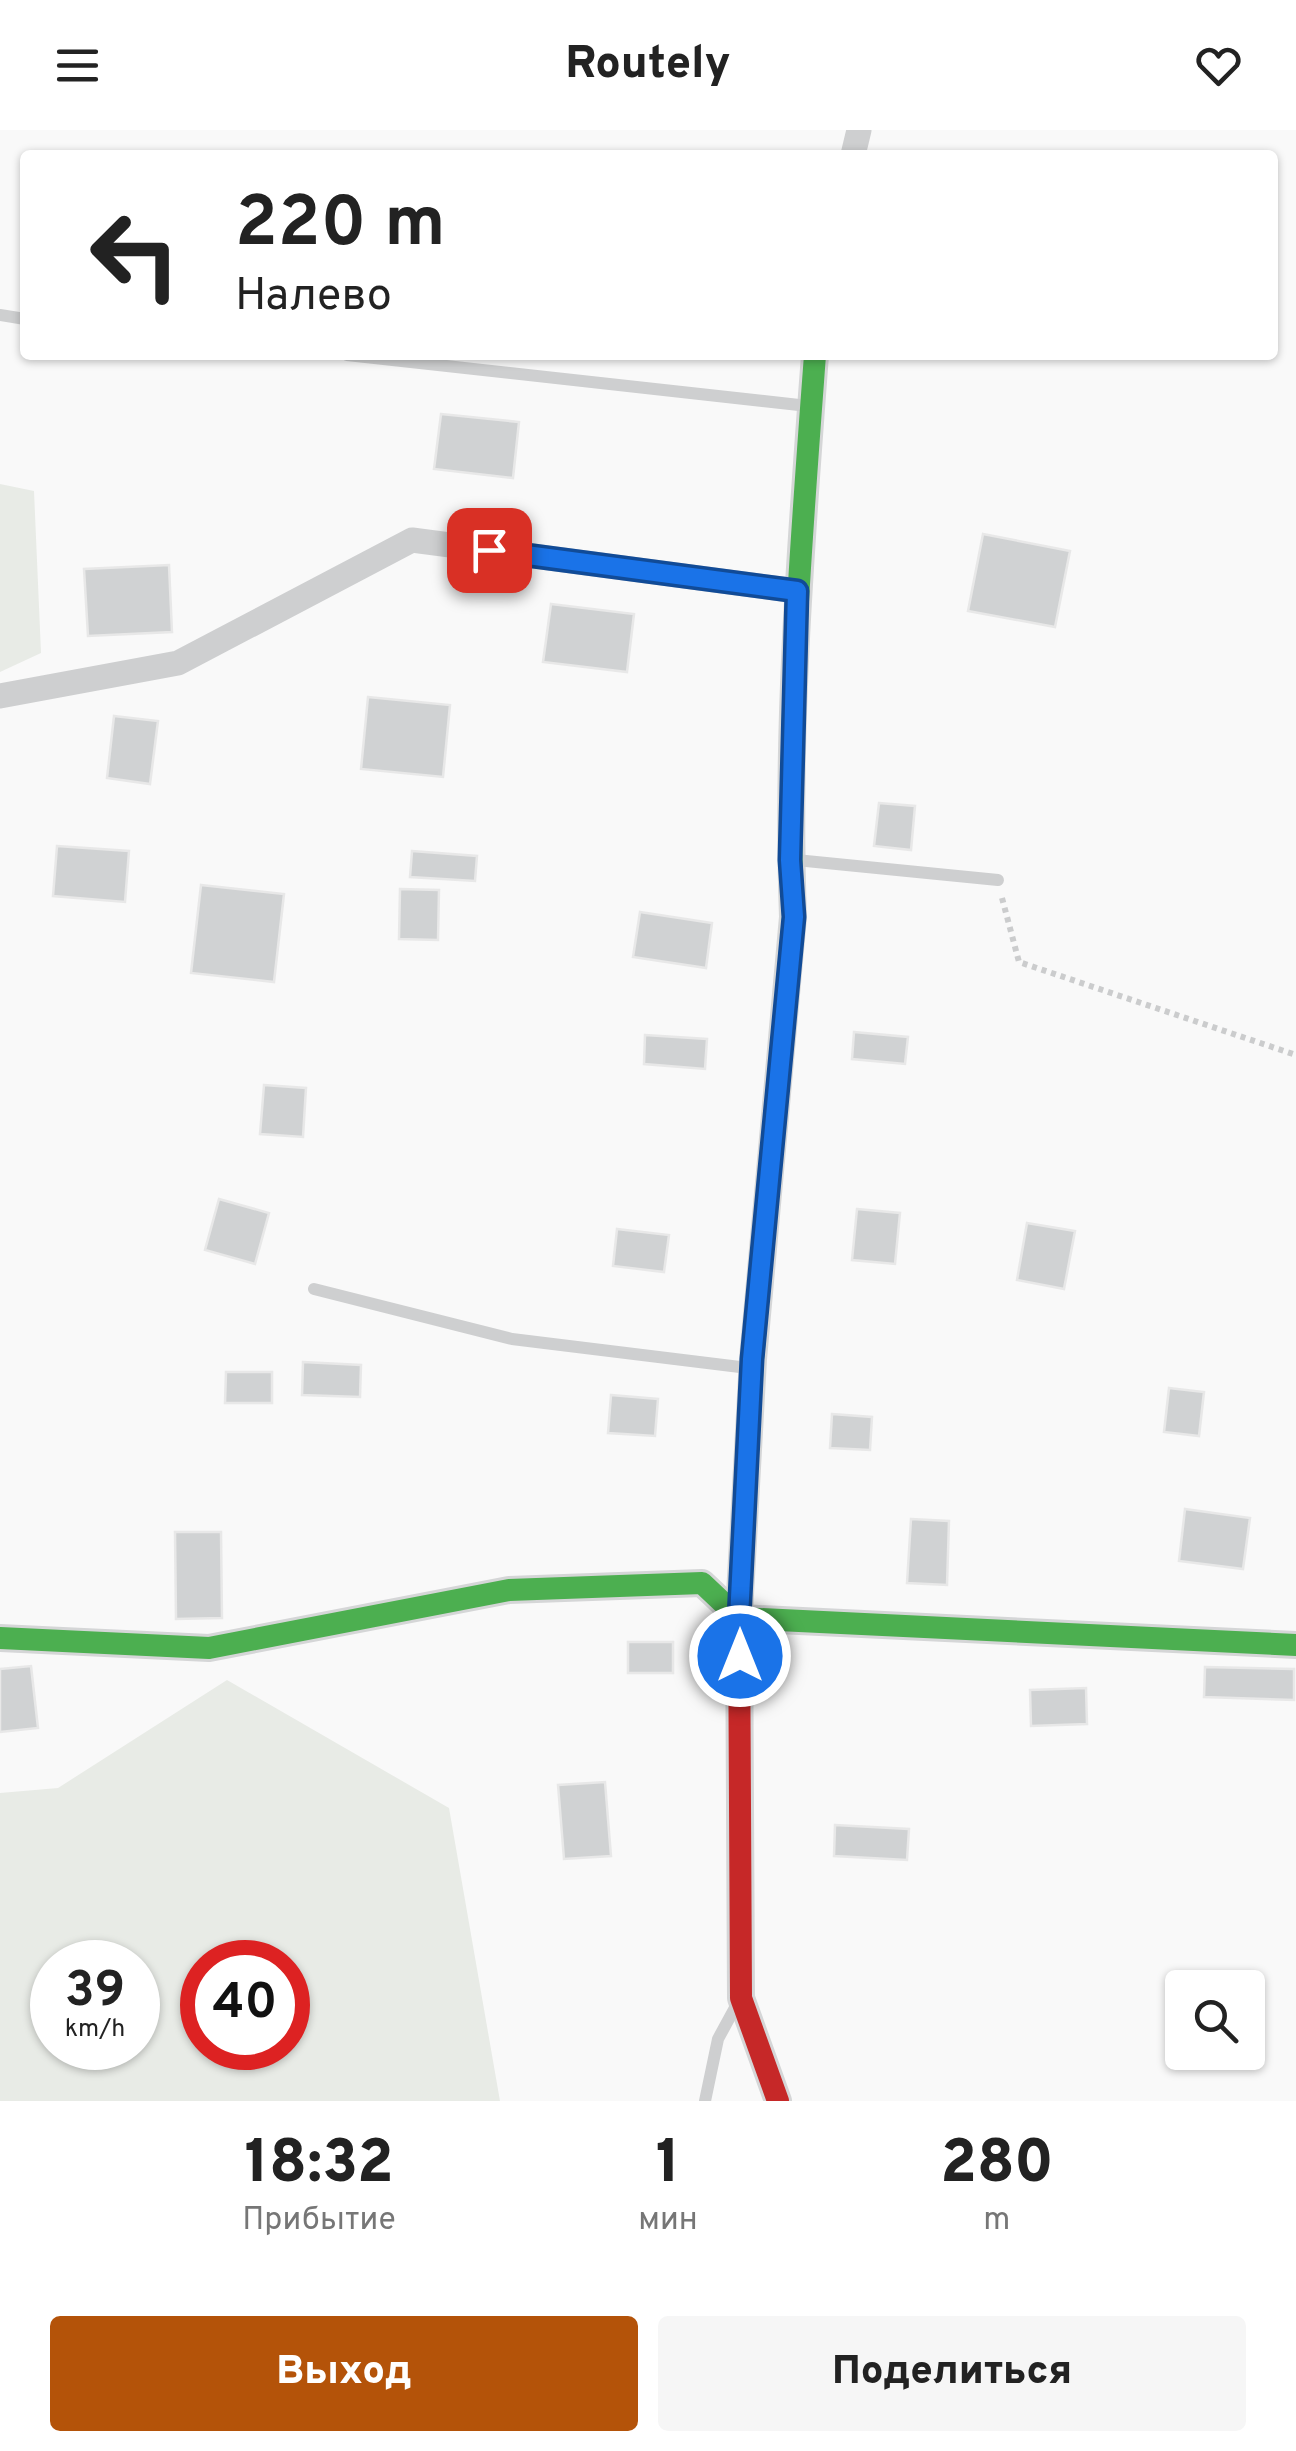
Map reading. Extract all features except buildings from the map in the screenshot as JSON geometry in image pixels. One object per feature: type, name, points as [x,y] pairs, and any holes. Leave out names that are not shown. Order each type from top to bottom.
[{"type":"street","points":[[778,2101],[741,1998],[739,1618],[752,1369],[794,917],[790,860],[797,591],[815,360]]},
{"type":"street","points":[[0,696],[178,662],[412,540],[797,591]]},
{"type":"street","points":[[0,1638],[209,1648],[508,1590],[702,1583],[739,1618],[1296,1645]]},
{"type":"lane","points":[[392,360],[810,406]]},
{"type":"lane","points":[[790,860],[998,880]]},
{"type":"lane","points":[[314,1289],[512,1340],[752,1369]]},
{"type":"lane","points":[[706,2101],[718,2039],[741,1998]]},
{"type":"path","points":[[998,880],[1019,962],[1296,1055]]},
{"type":"shaded area","points":[[0,484],[34,491],[41,653],[0,672]]},
{"type":"shaded area","points":[[227,1680],[449,1808],[500,2101],[0,2101],[0,1793],[58,1788]]},
{"type":"traffic: fast","points":[[739,1613],[753,1359],[793,917],[793,706],[815,360]]},
{"type":"traffic: fast","points":[[0,1638],[209,1648],[509,1590],[702,1583],[739,1618],[1296,1645]]},
{"type":"traffic: jam","points":[[739,1613],[741,1998],[778,2101]]},
{"type":"route","points":[[489,550],[797,591],[790,860],[794,917],[752,1359],[740,1656]]}]
